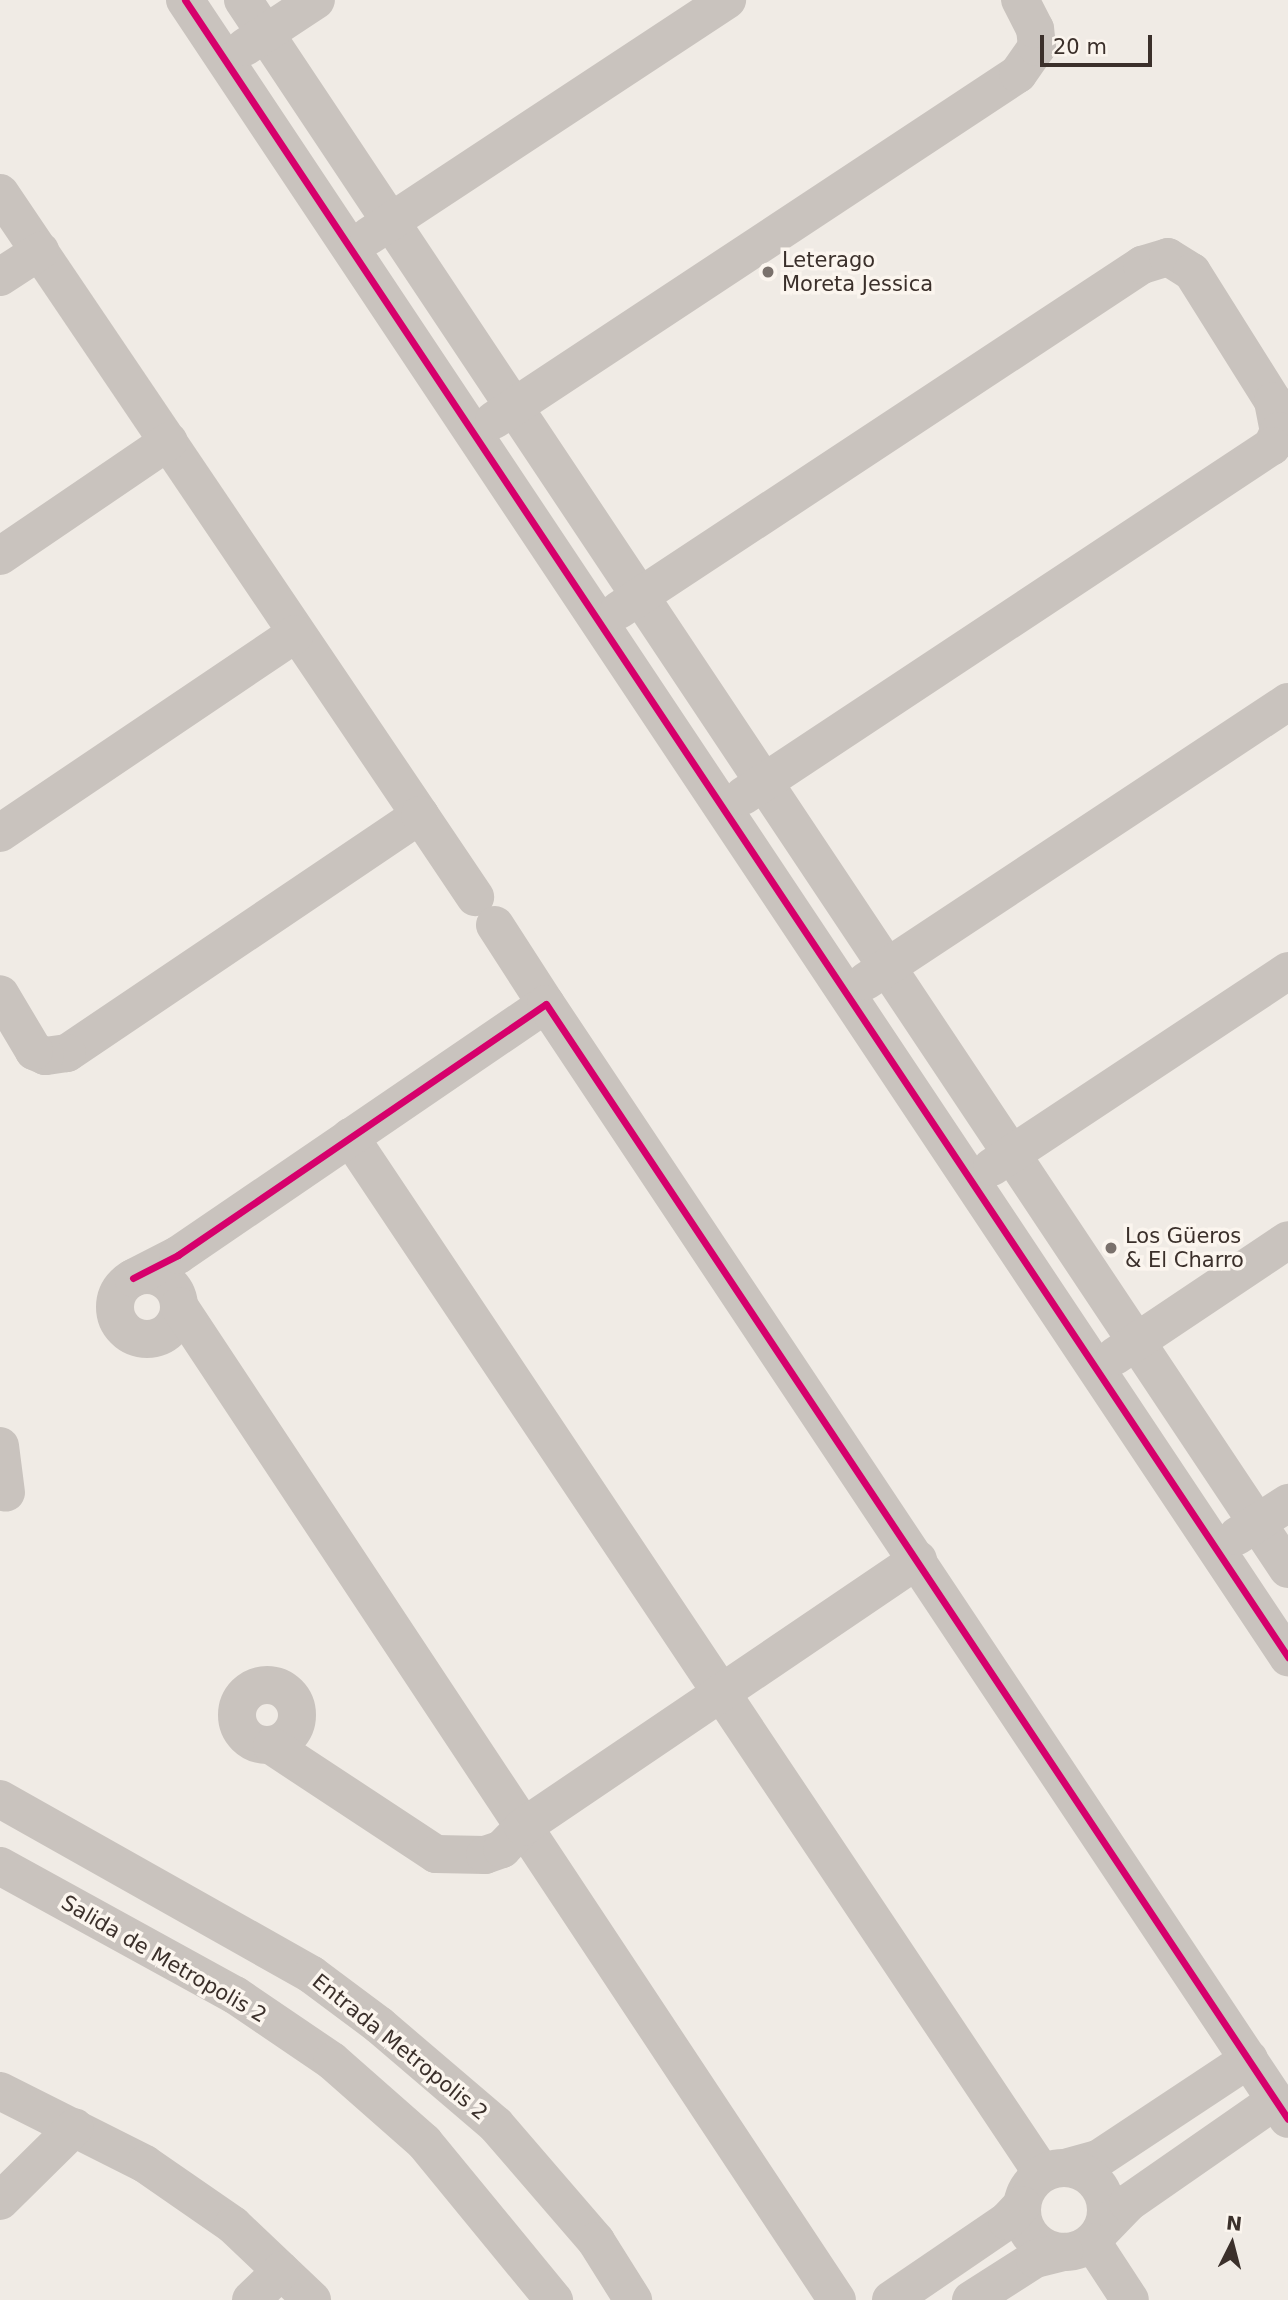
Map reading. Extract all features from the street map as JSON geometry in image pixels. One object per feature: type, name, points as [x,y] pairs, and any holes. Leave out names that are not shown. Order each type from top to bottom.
[{"type":"street","points":[[185,0],[1288,1657]]},
{"type":"street","points":[[243,0],[1136,1342],[1273,1513],[1288,1569]]},
{"type":"street","points":[[225,61],[316,0]]},
{"type":"street","points":[[350,249],[727,0]]},
{"type":"street","points":[[474,434],[1018,74],[1037,47],[1035,29],[1020,0]]},
{"type":"street","points":[[0,193],[169,441],[295,634],[485,911],[1282,2109],[1128,2203],[1086,2242],[1035,2259],[971,2300]]},
{"type":"street","points":[[0,278],[40,251]]},
{"type":"street","points":[[599,623],[1142,265],[1168,257],[1192,272],[1273,401],[1279,431],[1272,446],[724,810]]},
{"type":"street","points":[[0,556],[169,441]]},
{"type":"street","points":[[0,833],[295,634]]},
{"type":"street","points":[[846,994],[1288,702]]},
{"type":"street","points":[[0,994],[34,1051],[45,1056],[67,1053],[420,815]]},
{"type":"street","points":[[971,1181],[1288,971]]},
{"type":"street","points":[[211,1359],[183,1343],[143,1339],[125,1329],[115,1312],[119,1292],[133,1278],[178,1255],[546,1004]]},
{"type":"street","points":[[350,1138],[718,1693],[1055,2170],[1092,2178],[1101,2188],[1106,2217],[1086,2242]]},
{"type":"street","points":[[1096,1368],[1288,1240]]},
{"type":"street","points":[[143,1339],[154,1338],[172,1327],[178,1301],[173,1266],[178,1255]]},
{"type":"street","points":[[133,1278],[163,1279],[211,1359],[837,2300]]},
{"type":"street","points":[[0,1447],[6,1493]]},
{"type":"street","points":[[1216,1549],[1273,1513]]},
{"type":"street","points":[[272,1746],[436,1854],[485,1855],[512,1842],[523,1827],[918,1560]]},
{"type":"street","name":"Entrada Metropolis 2","points":[[0,1799],[312,1975],[379,2025],[496,2125],[596,2241],[633,2300]]},
{"type":"street","name":"Salida de Metropolis 2","points":[[0,1866],[234,1995],[332,2061],[424,2143],[554,2300]]},
{"type":"street","points":[[891,2300],[1007,2221],[1021,2205],[1032,2181],[1055,2170],[1098,2159],[1249,2059]]},
{"type":"street","points":[[0,2091],[145,2164],[233,2225],[312,2300]]},
{"type":"street","points":[[0,2201],[75,2127]]},
{"type":"street","points":[[1021,2205],[1022,2218],[1036,2242],[1086,2242]]},
{"type":"street","points":[[1086,2242],[1130,2300]]},
{"type":"street","points":[[251,2300],[281,2271]]},
{"type":"cycle path","points":[[185,0],[1288,1657]]},
{"type":"cycle path","points":[[133,1278],[178,1255],[546,1004],[1288,2119]]},
{"type":"place","name":"Leterago Moreta Jessica","points":[[768,272]]},
{"type":"place","name":"Los Güeros & El Charro","points":[[1111,1248]]}]
